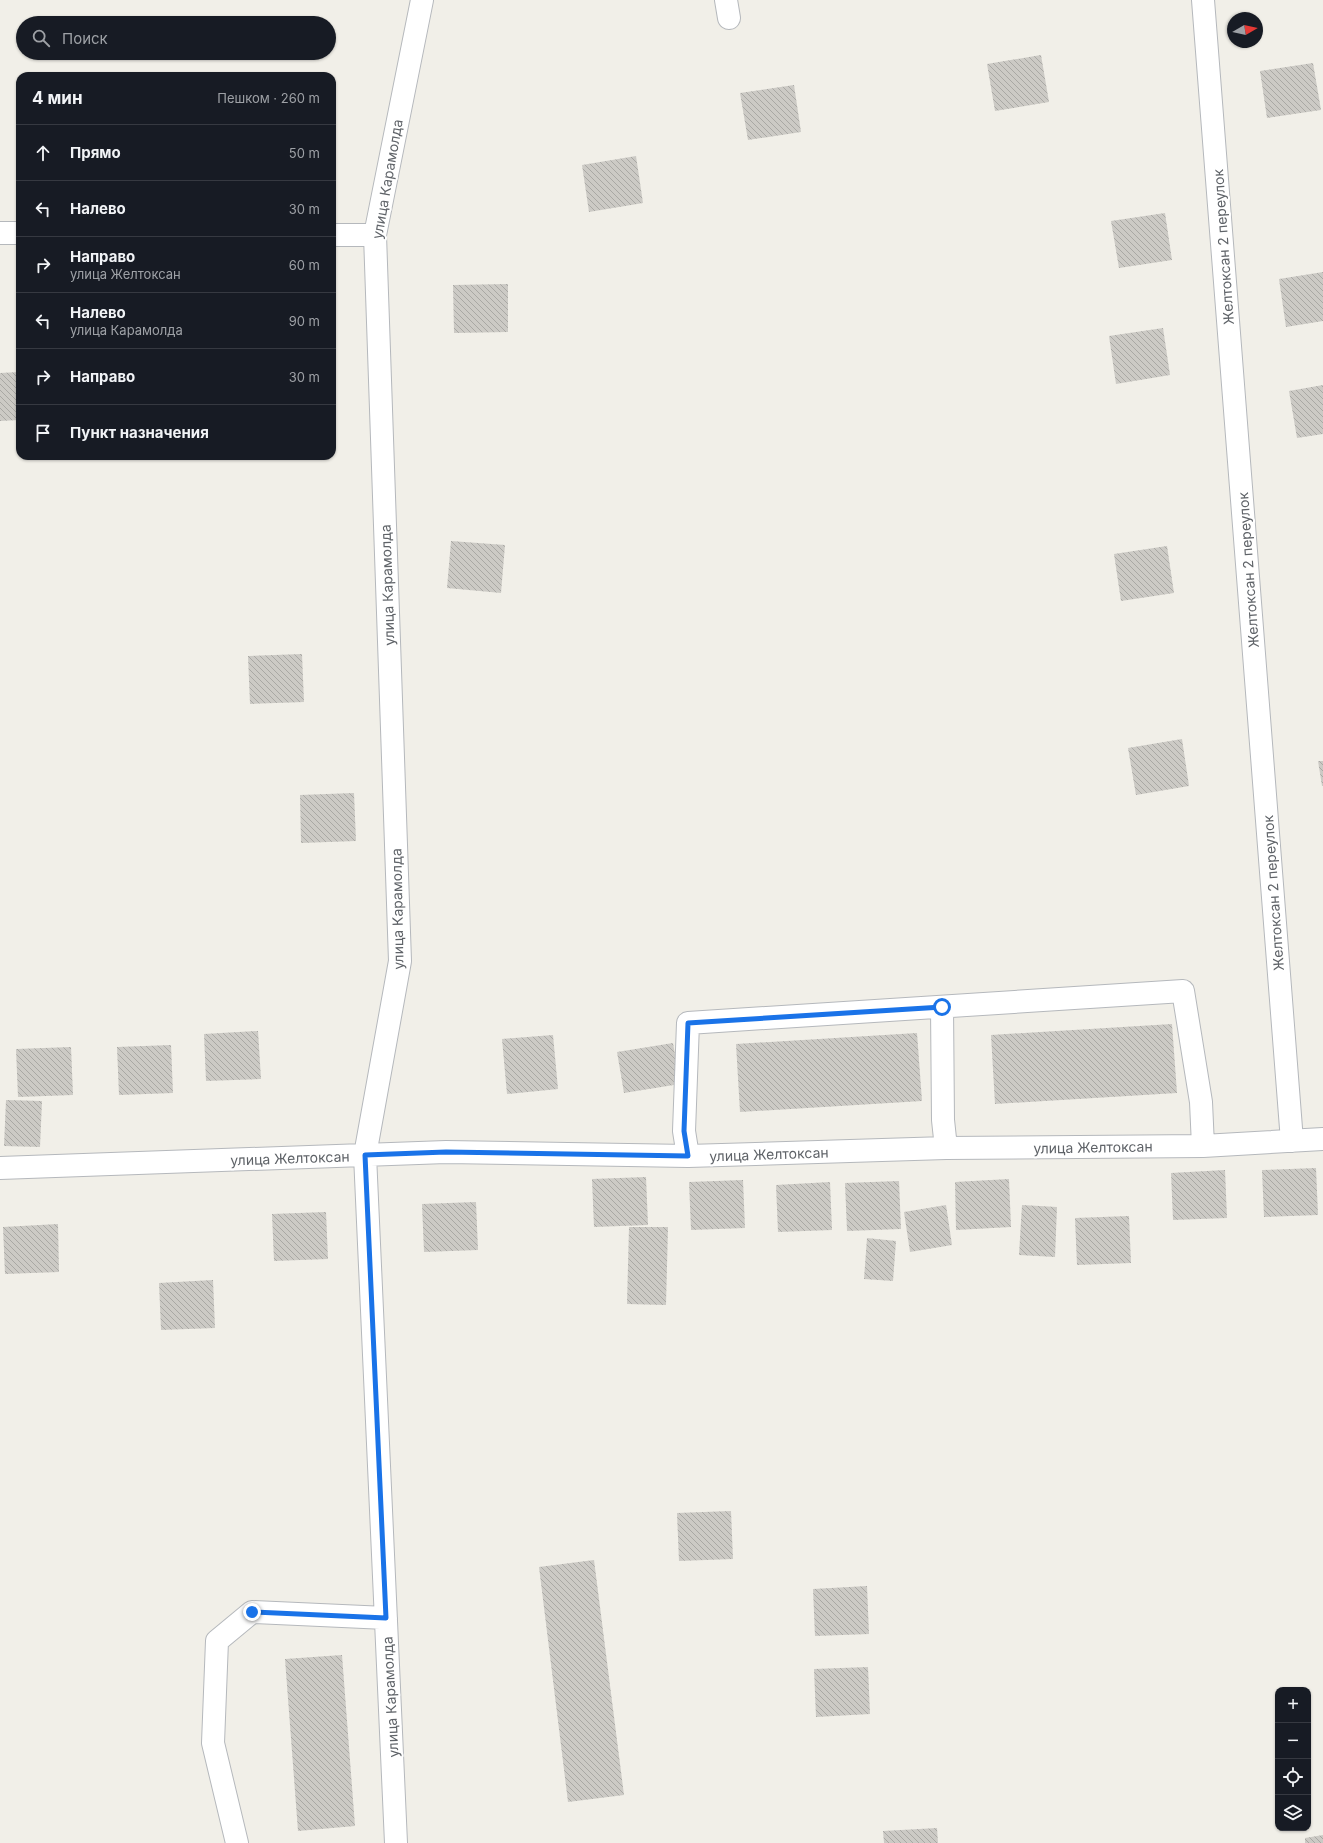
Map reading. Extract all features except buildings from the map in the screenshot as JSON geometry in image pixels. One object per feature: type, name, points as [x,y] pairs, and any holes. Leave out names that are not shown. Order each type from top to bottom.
[{"type":"street","name":"улица Карамолда","points":[[396,1843],[365,1155],[400,961],[375,235],[422,0]]},
{"type":"street","name":"Желтоксан 2 переулок","points":[[1203,0],[1292,1141]]},
{"type":"street","points":[[0,233],[16,233]]},
{"type":"street","points":[[336,235],[375,235]]},
{"type":"street","points":[[688,1156],[684,1131],[688,1023],[1183,991],[1201,1102],[1202,1146]]},
{"type":"street","points":[[942,1007],[943,1120],[946,1148]]},
{"type":"street","name":"улица Желтоксан","points":[[0,1168],[446,1152],[688,1156],[946,1148],[1202,1146],[1323,1139]]},
{"type":"street","points":[[237,1843],[213,1743],[217,1641],[252,1612],[386,1618]]},
{"type":"route","points":[[252,1612],[386,1618],[365,1155],[446,1152],[688,1156],[684,1131],[688,1023],[942,1007]]}]
